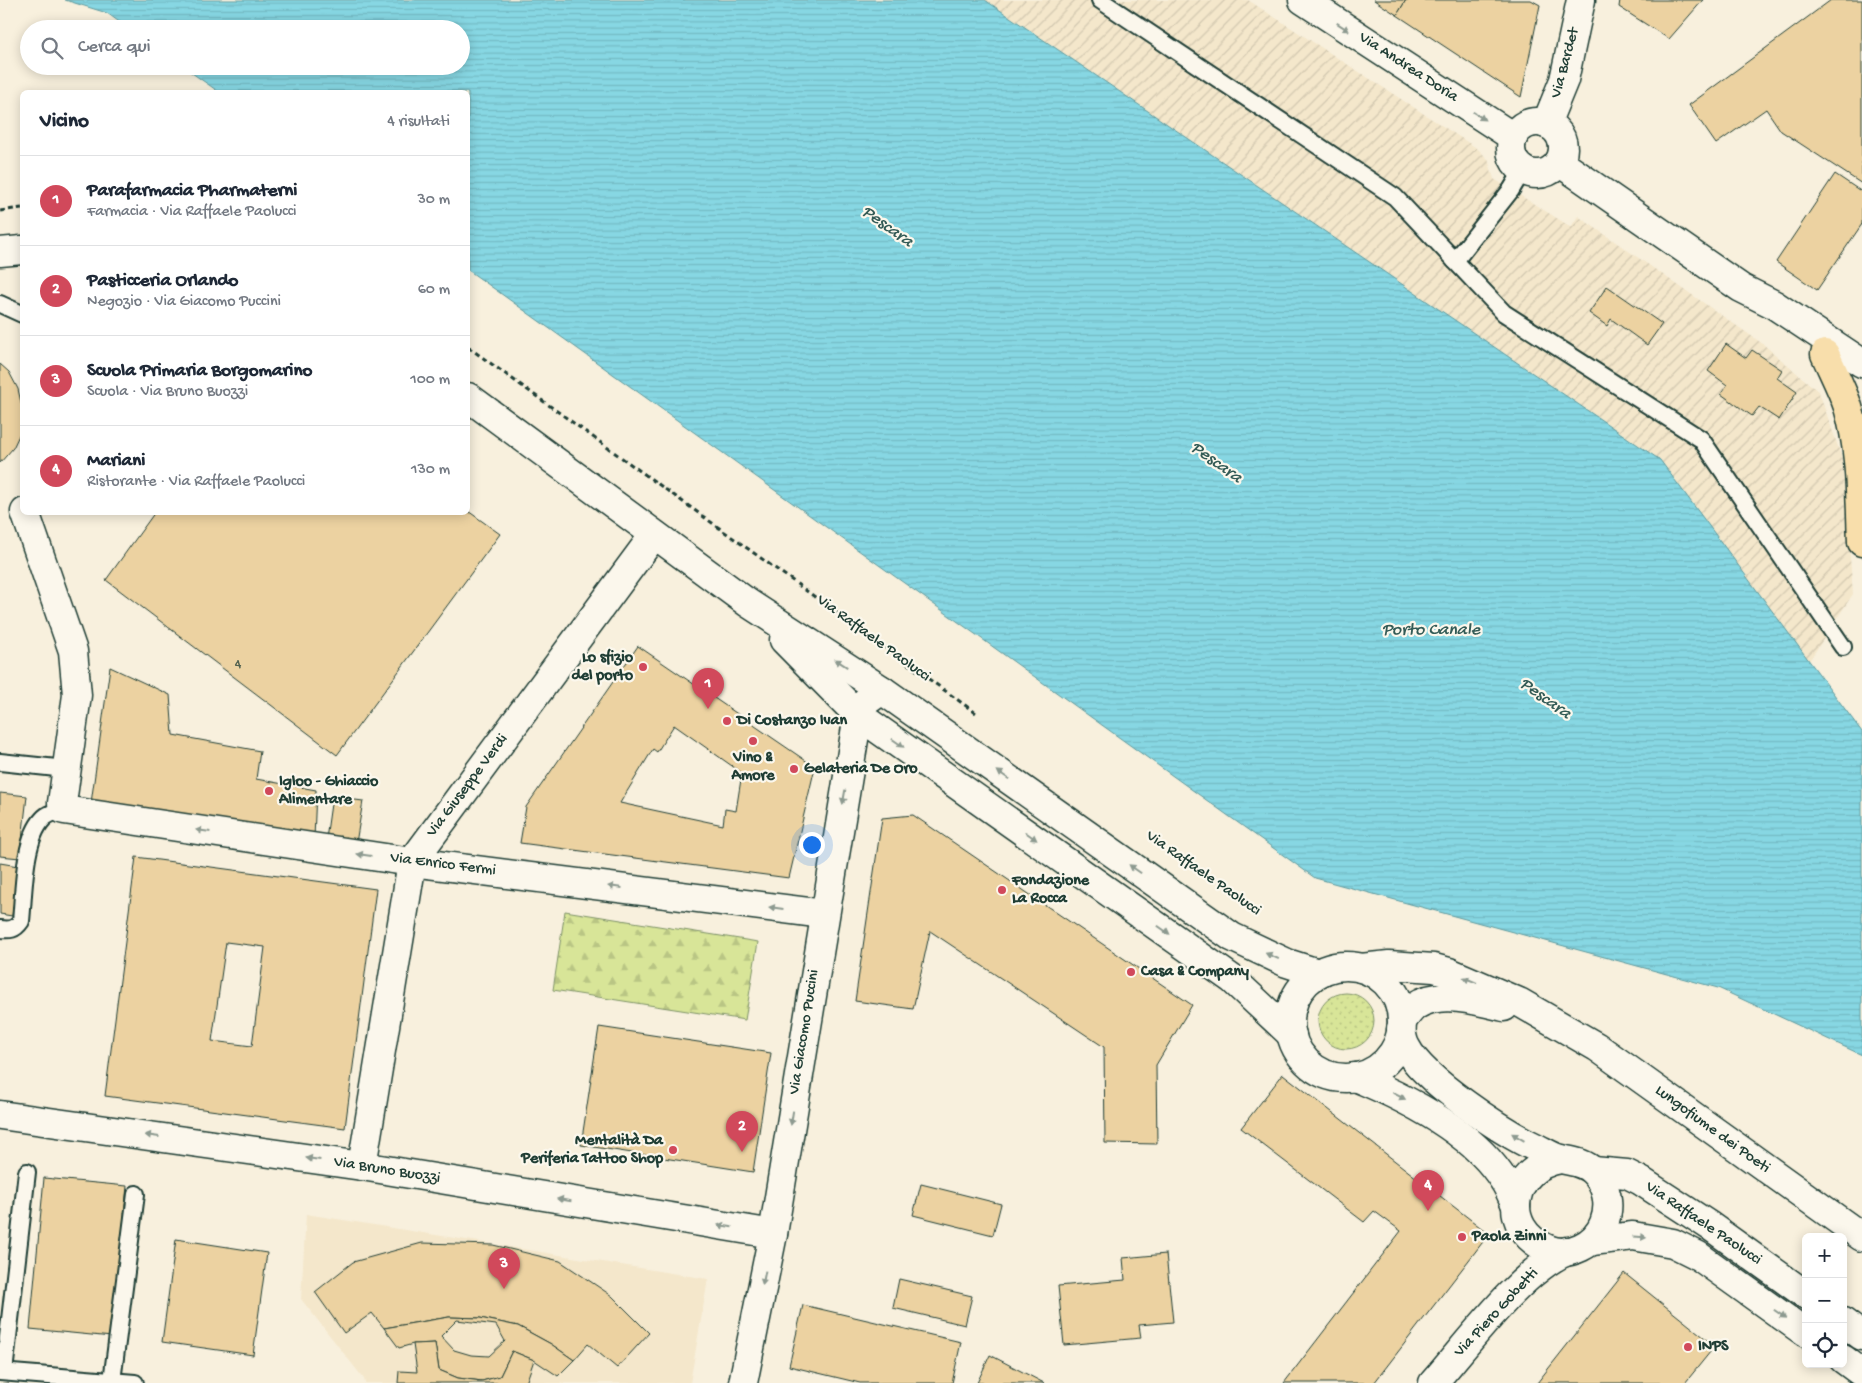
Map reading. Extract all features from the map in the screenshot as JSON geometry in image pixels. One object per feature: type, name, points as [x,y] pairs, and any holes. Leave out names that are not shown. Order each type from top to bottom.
[{"type":"highway","points":[[1825,354],[1843,392],[1853,426],[1858,465],[1862,542]]},
{"type":"street","name":"Via Andrea Doria","points":[[1302,0],[1513,137]]},
{"type":"street","name":"Via Bardet","points":[[1546,124],[1564,80],[1581,0]]},
{"type":"street","points":[[1531,122],[1546,124],[1558,133],[1561,140],[1563,147],[1559,162],[1543,173],[1523,170],[1512,156],[1511,146],[1513,137],[1517,130],[1531,122]]},
{"type":"street","points":[[1559,162],[1741,288],[1825,354],[1862,380]]},
{"type":"street","points":[[0,252],[20,250]]},
{"type":"street","points":[[1741,288],[1773,304],[1862,363]]},
{"type":"street","name":"Via Raffaele Paolucci","points":[[470,398],[748,603],[882,690],[1232,937],[1287,963],[1318,973]]},
{"type":"street","points":[[26,515],[73,651],[78,695],[66,770],[62,803],[64,810]]},
{"type":"street","name":"Via Giuseppe Verdi","points":[[362,1166],[412,862],[654,535]]},
{"type":"street","name":"Via Raffaele Paolucci","points":[[748,603],[858,715],[1232,979],[1292,1035]]},
{"type":"street","name":"Via Giacomo Puccini","points":[[743,1383],[773,1234],[858,715],[865,702],[882,690]]},
{"type":"street","name":"Via Enrico Fermi","points":[[64,810],[412,862],[824,914]]},
{"type":"street","points":[[1401,1025],[1390,1055],[1374,1069],[1355,1077],[1341,1077],[1315,1068],[1304,1059],[1296,1048],[1290,1017],[1294,1000],[1304,985],[1318,973],[1336,966],[1361,968],[1372,972],[1390,988],[1400,1009],[1406,1048],[1433,1079],[1510,1132],[1561,1159],[1578,1162],[1593,1171],[1602,1184],[1608,1198],[1607,1214],[1602,1229],[1592,1241],[1580,1248],[1567,1251],[1552,1250],[1537,1244],[1526,1234],[1518,1220],[1516,1205],[1518,1191],[1524,1178],[1534,1168],[1547,1161],[1561,1159]]},
{"type":"street","name":"Lungofiume dei Poeti","points":[[1361,968],[1418,966],[1449,972],[1519,1002],[1561,1024],[1597,1047],[1862,1237]]},
{"type":"street","name":"Lungofiume dei Poeti","points":[[1401,1025],[1412,1009],[1420,1004],[1437,999],[1454,998],[1506,1008],[1561,1024]]},
{"type":"street","points":[[1355,1077],[1418,1106],[1475,1148],[1492,1164],[1505,1181],[1516,1205]]},
{"type":"street","name":"Via Bruno Buozzi","points":[[0,1115],[362,1166],[773,1234]]},
{"type":"street","name":"Via Raffaele Paolucci","points":[[1593,1171],[1626,1174],[1641,1181],[1710,1226],[1802,1292]]},
{"type":"street","name":"Via Raffaele Paolucci","points":[[1592,1241],[1633,1236],[1673,1243],[1697,1255],[1802,1330]]},
{"type":"street","name":"Via Piero Gobetti","points":[[1433,1383],[1520,1285],[1553,1257],[1567,1251]]},
{"type":"street","points":[[1844,1323],[1862,1336]]},
{"type":"street","points":[[1847,1362],[1862,1373]]},
{"type":"lane","points":[[1100,0],[1395,197],[1504,313],[1701,439],[1843,647]]},
{"type":"lane","points":[[1455,261],[1511,190],[1523,170]]},
{"type":"lane","points":[[0,304],[20,313]]},
{"type":"lane","points":[[0,762],[66,770]]},
{"type":"lane","points":[[0,929],[9,930],[17,927],[21,921],[29,848],[37,826],[44,818],[64,810]]},
{"type":"lane","points":[[27,1172],[2,1372],[74,1380],[135,1383]]},
{"type":"lane","points":[[112,1381],[136,1194]]},
{"type":"path","points":[[0,211],[20,208]]},
{"type":"path","name":"Via Raffaele Paolucci","points":[[470,348],[982,718]]},
{"type":"shaded area","points":[[985,0],[1248,0],[1478,149],[1488,159],[1494,179],[1571,227],[1578,216],[1763,344],[1819,392],[1842,458],[1853,594],[1809,661],[1660,460]]},
{"type":"shaded area","points":[[306,1214],[708,1279],[690,1383],[365,1383],[364,1379],[301,1299]]},
{"type":"green space","points":[[565,911],[758,942],[745,1020],[553,990]]},
{"type":"green space","points":[[1341,993],[1351,993],[1366,1001],[1372,1010],[1374,1021],[1372,1032],[1366,1041],[1351,1049],[1341,1049],[1330,1044],[1323,1037],[1318,1026],[1318,1016],[1323,1005],[1330,998]]},
{"type":"water","name":"Porto Canale","points":[[65,0],[985,0],[1660,460],[1862,732],[1862,1055],[1718,988],[1315,878],[470,271],[470,90],[216,90],[195,75],[470,75],[470,20],[117,20],[107,13]]},
{"type":"building","points":[[1374,0],[1406,0],[1397,15]]},
{"type":"building","points":[[1406,0],[1531,0],[1540,5],[1521,97],[1397,15]]},
{"type":"building","points":[[1620,0],[1703,0],[1669,39],[1619,7]]},
{"type":"building","points":[[1831,0],[1862,0],[1862,184],[1781,131],[1766,109],[1716,144],[1689,105]]},
{"type":"building","points":[[1835,174],[1862,192],[1862,224],[1817,290],[1776,262]]},
{"type":"building","points":[[1607,286],[1662,324],[1647,345],[1611,319],[1607,326],[1589,313]]},
{"type":"building","points":[[1726,344],[1746,358],[1752,350],[1782,370],[1777,378],[1797,392],[1779,420],[1759,407],[1752,416],[1721,394],[1727,385],[1708,371]]},
{"type":"building","points":[[0,364],[9,372],[18,389],[20,398],[20,433],[13,448],[0,463]]},
{"type":"building","points":[[470,512],[500,534],[337,755],[106,580],[153,515],[470,515]]},
{"type":"building","points":[[638,646],[815,767],[789,878],[520,843],[526,807]],"holes":[[[674,725],[742,773],[736,811],[725,809],[723,825],[620,803],[653,749],[657,752]]]},
{"type":"building","points":[[110,667],[170,695],[173,735],[260,751],[256,779],[316,790],[314,839],[91,803]]},
{"type":"building","points":[[0,793],[27,796],[20,858],[0,856]]},
{"type":"building","points":[[332,797],[363,801],[356,843],[326,839]]},
{"type":"building","points":[[913,815],[1192,1005],[1156,1065],[1157,1144],[1105,1143],[1104,1047],[930,931],[913,1009],[855,1001],[882,818]]},
{"type":"building","points":[[136,857],[376,889],[345,1128],[105,1096]],"holes":[[[226,942],[265,947],[252,1046],[212,1041]]]},
{"type":"building","points":[[0,863],[18,866],[12,916],[0,914]]},
{"type":"building","points":[[599,1027],[771,1053],[753,1172],[581,1145]]},
{"type":"building","points":[[1283,1074],[1489,1234],[1374,1383],[1284,1383],[1401,1231],[1374,1211],[1364,1222],[1241,1128]]},
{"type":"building","points":[[44,1178],[127,1186],[112,1337],[30,1329]]},
{"type":"building","points":[[921,1184],[1001,1204],[993,1235],[913,1215]]},
{"type":"building","points":[[176,1239],[267,1253],[253,1355],[162,1342]]},
{"type":"building","points":[[422,1243],[493,1245],[560,1261],[612,1296],[649,1333],[617,1368],[588,1344],[574,1360],[551,1344],[518,1326],[480,1318],[449,1317],[384,1328],[372,1313],[344,1333],[315,1292],[353,1262]]},
{"type":"building","points":[[1166,1254],[1173,1322],[1139,1325],[1141,1338],[1064,1345],[1058,1286],[1125,1280],[1123,1258]]},
{"type":"building","points":[[1624,1273],[1715,1346],[1685,1383],[1537,1383]]},
{"type":"building","points":[[899,1279],[972,1296],[965,1325],[893,1308]]},
{"type":"building","points":[[803,1305],[961,1342],[952,1383],[860,1383],[789,1366]]},
{"type":"building","points":[[449,1317],[480,1318],[518,1326],[551,1344],[574,1360],[558,1376],[534,1360],[512,1351],[500,1376],[482,1381],[458,1378],[439,1370],[435,1343],[413,1344],[399,1348],[384,1328]],"holes":[[[457,1320],[496,1325],[505,1341],[489,1356],[471,1355],[454,1350],[441,1336]]]},
{"type":"building","points":[[435,1343],[439,1370],[458,1378],[482,1381],[500,1376],[512,1351],[534,1360],[526,1383],[398,1383],[399,1371],[417,1372],[413,1344]]},
{"type":"building","points":[[990,1355],[1044,1383],[977,1383]]},
{"type":"place","name":"Lo sfizio del porto","points":[[643,667]]},
{"type":"place","name":"Parafarmacia Pharmaterni","points":[[708,709]]},
{"type":"place","name":"Di Costanzo Ivan","points":[[727,721]]},
{"type":"place","name":"Vino & Amore","points":[[753,741]]},
{"type":"place","name":"Gelateria De Oro","points":[[794,769]]},
{"type":"place","name":"Igloo - Ghiaccio Alimentare","points":[[269,791]]},
{"type":"place","name":"Fondazione La Rocca","points":[[1002,890]]},
{"type":"place","name":"Casa & Company","points":[[1131,972]]},
{"type":"place","name":"Mentalità Da Periferia Tattoo Shop","points":[[673,1150]]},
{"type":"place","name":"Pasticceria Orlando","points":[[742,1152]]},
{"type":"place","name":"Mariani","points":[[1428,1211]]},
{"type":"place","name":"Paola Zinni","points":[[1462,1237]]},
{"type":"place","name":"Scuola Primaria Borgomarino","points":[[504,1289]]},
{"type":"place","name":"INPS","points":[[1688,1347]]},
{"type":"water label","name":"Pescara","points":[[887,227]]},
{"type":"water label","name":"Pescara","points":[[1216,463]]},
{"type":"water label","name":"Pescara","points":[[1545,699]]}]
